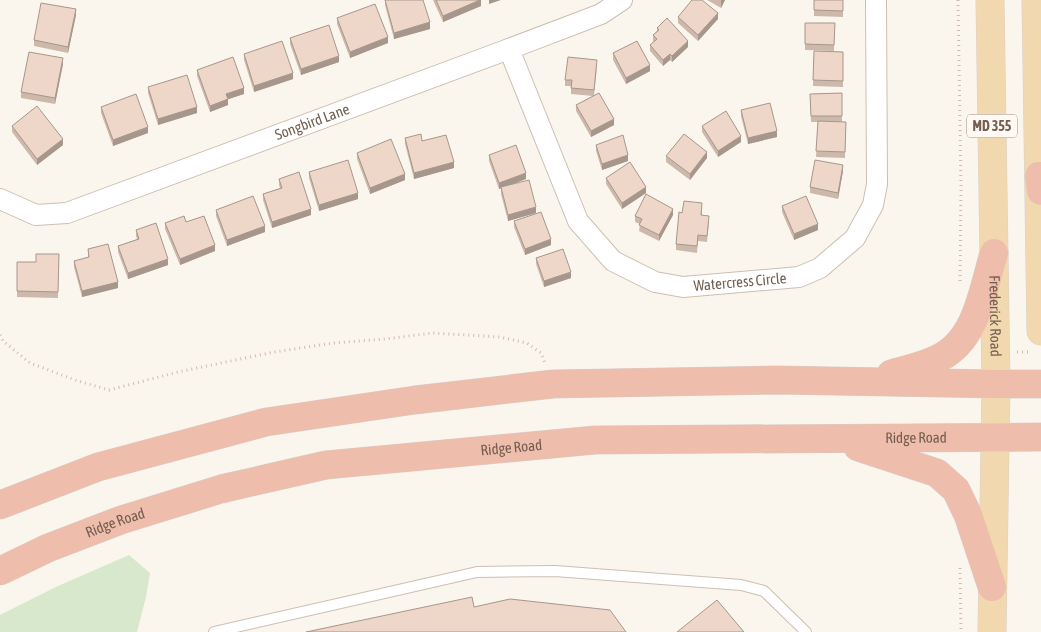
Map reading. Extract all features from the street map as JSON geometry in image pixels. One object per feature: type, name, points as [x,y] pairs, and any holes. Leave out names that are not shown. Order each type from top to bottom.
[{"type":"highway","points":[[866,382],[940,358],[959,344],[973,321],[994,253]]},
{"type":"highway","points":[[0,505],[98,467],[266,422],[415,400],[552,384],[778,380],[1041,384]]},
{"type":"highway","name":"Ridge Road","points":[[0,571],[48,548],[121,520],[221,490],[326,465],[595,440],[833,440],[1041,437]]},
{"type":"highway","points":[[833,440],[914,464],[937,473],[952,486],[956,490],[968,515],[992,587]]},
{"type":"main road","name":"Frederick Road","points":[[990,0],[996,384],[992,632]]},
{"type":"main road","name":"MD 355","points":[[1034,342],[1040,183],[1036,0]]},
{"type":"street","name":"Songbird Lane","points":[[0,199],[36,215],[67,213],[601,14],[622,0]]},
{"type":"street","name":"Watercress Circle","points":[[509,49],[578,221],[613,261],[655,282],[683,287],[799,277],[820,268],[855,238],[873,205],[877,184],[876,0]]},
{"type":"lane","points":[[214,632],[476,572],[555,571],[740,585],[764,592],[806,632]]},
{"type":"path","points":[[958,0],[961,188],[959,290]]},
{"type":"path","points":[[0,336],[30,363],[75,380],[110,390],[178,372],[274,352],[334,343],[434,333],[500,337],[527,343],[541,353],[552,384]]},
{"type":"path","points":[[1017,352],[1034,342]]},
{"type":"green space","points":[[129,555],[150,573],[137,632],[0,632],[0,615],[58,586]]},
{"type":"building","points":[[385,0],[423,0],[430,22],[394,33]]},
{"type":"building","points":[[436,0],[480,0],[443,16]]},
{"type":"building","points":[[692,0],[702,0],[718,13],[698,35],[678,17]]},
{"type":"building","points":[[814,0],[843,0],[843,11],[814,10]]},
{"type":"building","points":[[41,3],[76,9],[68,47],[34,40]]},
{"type":"building","points":[[375,4],[388,37],[350,52],[337,18]]},
{"type":"building","points":[[667,18],[688,41],[672,56],[670,54],[663,60],[650,45],[657,39],[653,35],[659,30],[657,28]]},
{"type":"building","points":[[805,23],[835,23],[834,45],[805,44]]},
{"type":"building","points":[[329,25],[339,56],[301,69],[290,38]]},
{"type":"building","points":[[282,41],[293,73],[254,86],[244,54]]},
{"type":"building","points":[[637,41],[650,65],[626,78],[613,53]]},
{"type":"building","points":[[814,51],[843,52],[843,81],[813,80]]},
{"type":"building","points":[[29,52],[63,58],[55,98],[21,92]]},
{"type":"building","points":[[233,57],[244,88],[226,94],[228,99],[210,106],[197,70]]},
{"type":"building","points":[[568,57],[597,60],[594,90],[571,88],[572,80],[565,80]]},
{"type":"building","points":[[187,75],[197,107],[158,119],[148,87]]},
{"type":"building","points":[[599,93],[614,119],[591,131],[576,105]]},
{"type":"building","points":[[842,93],[842,116],[811,116],[810,94]]},
{"type":"building","points":[[136,94],[148,127],[113,140],[101,107]]},
{"type":"building","points":[[770,103],[777,131],[748,138],[741,110]]},
{"type":"building","points":[[37,106],[63,139],[37,159],[12,126]]},
{"type":"building","points":[[726,111],[741,136],[718,151],[702,126]]},
{"type":"building","points":[[818,121],[846,122],[845,152],[816,151]]},
{"type":"building","points":[[421,134],[422,141],[446,135],[454,162],[414,173],[405,138]]},
{"type":"building","points":[[684,134],[707,152],[690,174],[666,156]]},
{"type":"building","points":[[623,135],[628,155],[602,164],[596,145]]},
{"type":"building","points":[[391,139],[405,174],[370,188],[357,153]]},
{"type":"building","points":[[516,145],[526,173],[499,183],[489,155]]},
{"type":"building","points":[[348,160],[358,193],[319,205],[309,172]]},
{"type":"building","points":[[815,160],[843,165],[838,193],[810,187]]},
{"type":"building","points":[[630,162],[646,187],[622,203],[606,178]]},
{"type":"building","points":[[299,172],[311,209],[272,222],[263,194],[282,188],[279,179]]},
{"type":"building","points":[[529,180],[536,207],[508,215],[501,187]]},
{"type":"building","points":[[646,194],[673,209],[659,235],[639,225],[642,219],[635,216]]},
{"type":"building","points":[[253,196],[265,226],[227,240],[216,210]]},
{"type":"building","points":[[806,196],[818,224],[794,234],[782,206]]},
{"type":"building","points":[[684,201],[702,203],[701,215],[709,216],[707,236],[698,235],[697,246],[676,244],[679,212],[682,213]]},
{"type":"building","points":[[541,212],[551,239],[525,249],[514,221]]},
{"type":"building","points":[[184,216],[186,222],[204,216],[215,245],[180,259],[165,223]]},
{"type":"building","points":[[156,223],[168,259],[128,273],[118,246],[139,239],[136,230]]},
{"type":"building","points":[[108,244],[118,282],[82,291],[74,261],[89,257],[88,249]]},
{"type":"building","points":[[563,249],[571,272],[544,281],[536,258]]},
{"type":"building","points":[[36,254],[59,254],[58,292],[17,291],[17,262],[36,262]]},
{"type":"building","points":[[472,597],[474,607],[510,599],[610,610],[626,632],[306,632]]},
{"type":"building","points":[[717,600],[744,632],[677,632]]}]
